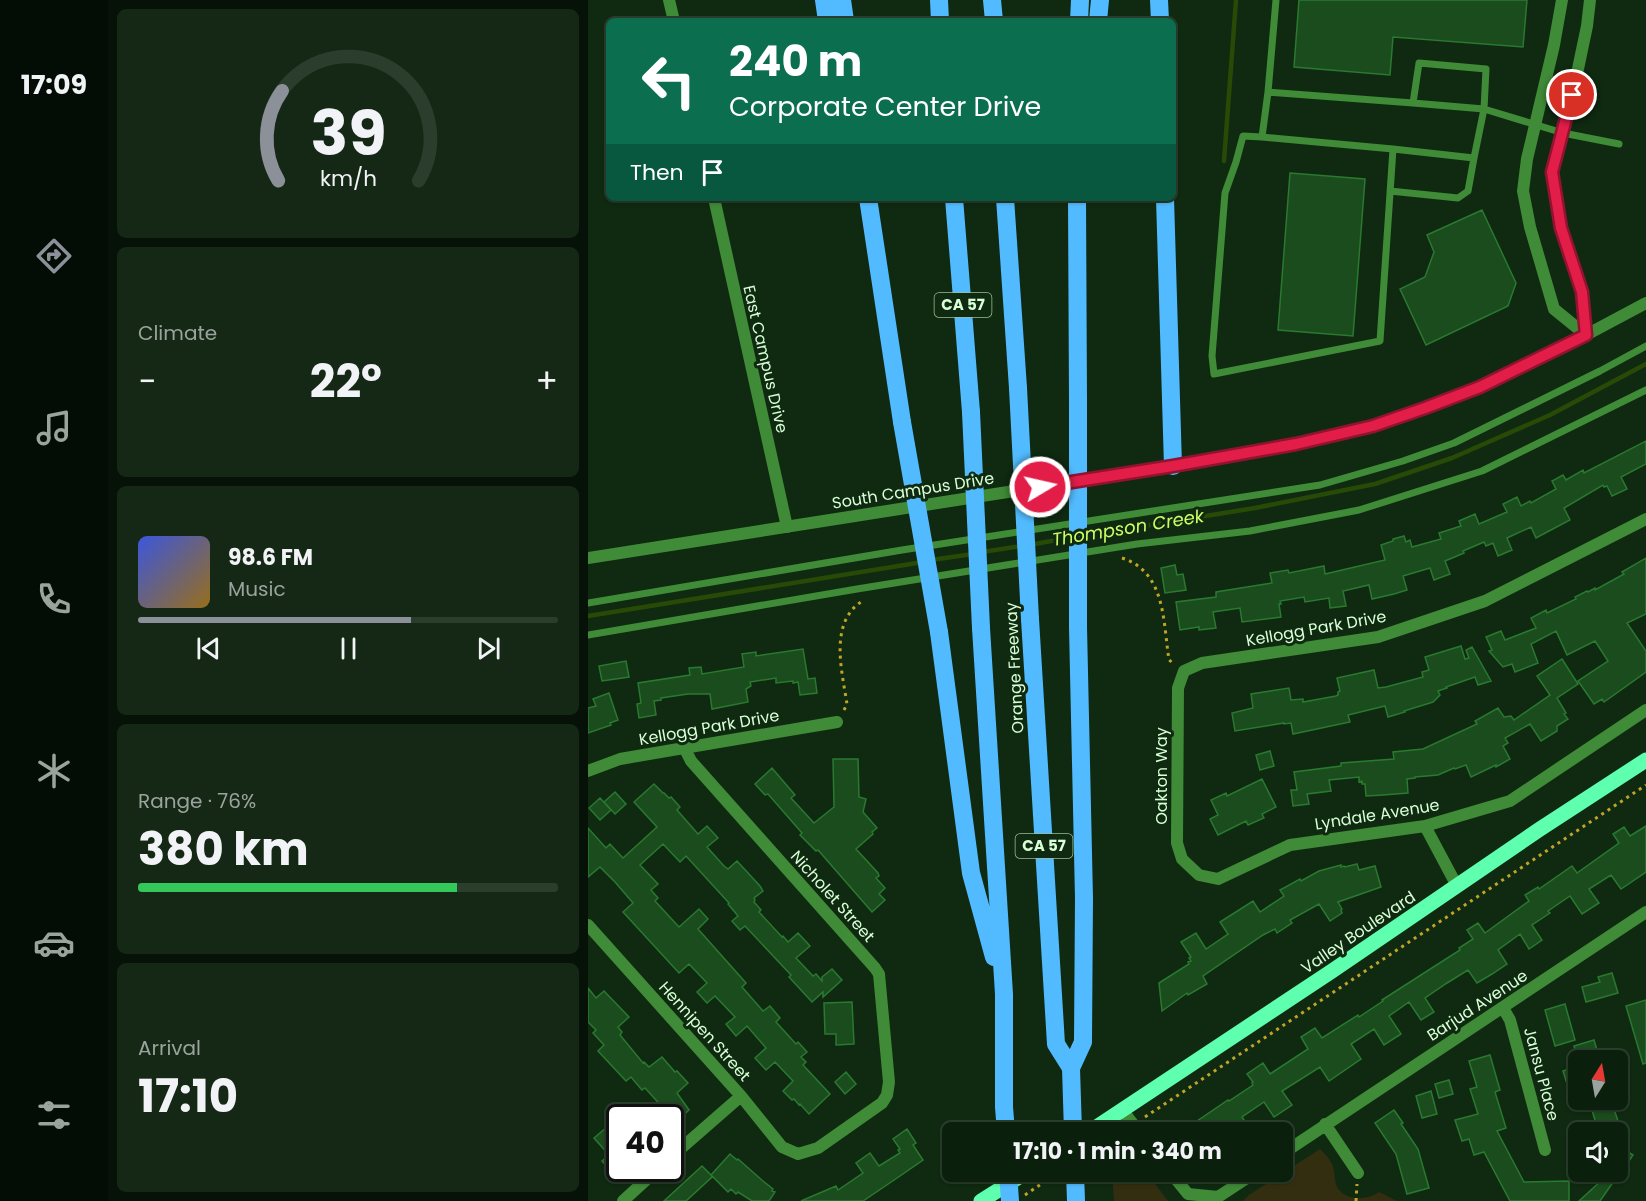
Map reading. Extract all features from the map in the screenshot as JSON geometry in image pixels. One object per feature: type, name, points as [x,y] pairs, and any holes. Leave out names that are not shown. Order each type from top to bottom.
[{"type":"highway","points":[[824,0],[827,18]]},
{"type":"highway","points":[[842,0],[845,18]]},
{"type":"highway","points":[[939,0],[940,18]]},
{"type":"highway","points":[[992,0],[994,18]]},
{"type":"highway","points":[[1079,18],[1080,0]]},
{"type":"highway","points":[[1098,18],[1100,0]]},
{"type":"highway","points":[[1159,0],[1160,18]]},
{"type":"highway","name":"Orange Freeway","points":[[954,201],[971,412],[981,628],[1004,994],[1005,1122]]},
{"type":"highway","name":"Orange Freeway","points":[[1005,201],[1056,1044],[1071,1068],[1073,1122]]},
{"type":"highway","points":[[1071,1068],[1083,1042],[1084,898],[1078,627],[1077,201]]},
{"type":"highway","points":[[1078,274],[1084,201]]},
{"type":"highway","points":[[1165,201],[1173,466]]},
{"type":"highway","points":[[868,204],[902,422],[939,632],[971,873],[1004,994]]},
{"type":"highway","points":[[1011,1182],[1017,1198]]},
{"type":"highway","points":[[1075,1182],[1076,1201]]},
{"type":"main road","name":"Valley Boulevard","points":[[1105,1122],[1646,760]]},
{"type":"main road","points":[[981,1201],[1011,1182]]},
{"type":"street","points":[[669,0],[673,18]]},
{"type":"street","points":[[1562,0],[1554,45],[1534,124],[1523,191],[1530,226],[1554,309],[1586,335]]},
{"type":"street","points":[[1586,335],[1582,292],[1561,228],[1552,172],[1570,107],[1587,26],[1590,0]]},
{"type":"street","name":"East Campus Drive","points":[[715,201],[787,527]]},
{"type":"street","name":"South Campus Drive","points":[[588,558],[1173,466],[1296,444],[1373,426],[1480,387],[1646,303]]},
{"type":"street","name":"Kellogg Park Drive","points":[[1184,671],[1202,663],[1378,637],[1485,602],[1646,519]]},
{"type":"street","name":"Oakton Way","points":[[1184,671],[1178,688],[1178,843],[1182,859],[1199,875]]},
{"type":"street","name":"Lyndale Avenue","points":[[1199,875],[1218,879],[1290,845],[1425,826],[1510,801],[1646,710]]},
{"type":"street","name":"Kellogg Park Drive","points":[[588,771],[620,759],[837,722]]},
{"type":"street","name":"Nicholet Street","points":[[684,747],[691,761],[879,975],[889,1082],[887,1095],[882,1103],[818,1148],[798,1154]]},
{"type":"street","points":[[1425,826],[1457,886]]},
{"type":"street","name":"Barjud Avenue","points":[[1293,1146],[1646,912]]},
{"type":"street","name":"Hennipen Street","points":[[588,925],[741,1096],[782,1147],[798,1154]]},
{"type":"street","name":"Jansu Place","points":[[1503,1008],[1510,1020],[1545,1150]]},
{"type":"street","points":[[684,1146],[741,1096]]},
{"type":"street","points":[[1123,1111],[1131,1122]]},
{"type":"street","points":[[1325,1124],[1358,1173]]},
{"type":"street","points":[[622,1201],[643,1182]]},
{"type":"street","points":[[1178,1182],[1188,1194],[1218,1197],[1241,1182]]},
{"type":"lane","points":[[1262,137],[1276,0]]},
{"type":"lane","points":[[1390,191],[1458,198],[1468,191],[1484,109],[1486,69],[1419,63],[1413,104]]},
{"type":"lane","points":[[1268,92],[1484,109],[1563,133],[1619,144]]},
{"type":"lane","points":[[1393,149],[1380,341],[1214,374],[1212,356],[1225,193],[1243,136],[1393,149],[1474,158]]},
{"type":"lane","points":[[588,603],[902,550],[1320,485],[1403,461],[1454,443],[1646,346]]},
{"type":"lane","points":[[588,635],[1137,544],[1250,531],[1359,510],[1482,471],[1646,390]]},
{"type":"path","points":[[1121,558],[1141,568],[1149,575],[1157,588],[1169,660],[1184,671]]},
{"type":"path","points":[[837,722],[847,704],[839,648],[840,637],[851,613],[860,603],[871,597]]},
{"type":"path","points":[[1145,1122],[1646,785]]},
{"type":"path","points":[[1017,1198],[1044,1182]]},
{"type":"shaded area","points":[[1320,1149],[1332,1164],[1337,1187],[1345,1195],[1363,1198],[1379,1192],[1397,1201],[1243,1201],[1269,1182],[1293,1182],[1293,1166]]},
{"type":"shaded area","points":[[1113,1182],[1154,1182],[1168,1201],[1114,1201]]},
{"type":"building","points":[[1299,0],[1527,0],[1523,47],[1393,37],[1390,75],[1294,67]]},
{"type":"building","points":[[1290,173],[1365,179],[1353,336],[1278,330]]},
{"type":"building","points":[[1482,210],[1516,283],[1508,306],[1426,345],[1400,289],[1425,277],[1434,252],[1427,235]]},
{"type":"building","points":[[1646,441],[1646,464],[1621,477],[1627,489],[1612,496],[1607,486],[1603,485],[1564,508],[1570,520],[1536,538],[1531,527],[1507,538],[1512,550],[1498,556],[1493,543],[1486,546],[1484,542],[1445,561],[1450,574],[1434,580],[1430,568],[1403,576],[1407,590],[1394,594],[1372,599],[1369,585],[1343,591],[1346,606],[1330,608],[1329,598],[1305,602],[1304,597],[1280,601],[1281,617],[1242,622],[1240,608],[1213,612],[1216,628],[1199,630],[1199,627],[1180,630],[1176,602],[1216,597],[1216,592],[1272,583],[1270,573],[1288,570],[1289,573],[1324,566],[1325,574],[1385,560],[1381,545],[1393,539],[1404,536],[1406,542],[1410,540],[1412,547],[1441,539],[1439,533],[1461,526],[1459,521],[1475,514],[1479,524],[1507,512],[1503,504],[1517,497],[1521,506],[1530,501],[1531,503],[1556,489],[1552,481],[1563,475],[1566,480],[1583,470],[1584,473]]},
{"type":"building","points":[[1646,558],[1646,614],[1627,623],[1646,651],[1646,672],[1604,702],[1602,699],[1594,704],[1578,681],[1608,661],[1595,641],[1567,655],[1556,631],[1531,644],[1538,663],[1515,672],[1512,664],[1503,667],[1489,651],[1492,650],[1486,637],[1501,631],[1505,640],[1536,628],[1531,618],[1546,610],[1547,613],[1587,591],[1595,588],[1595,590],[1624,574],[1622,572]]},
{"type":"building","points":[[1175,565],[1177,575],[1183,574],[1186,590],[1165,593],[1161,568]]},
{"type":"building","points":[[1461,646],[1465,659],[1469,658],[1466,650],[1472,647],[1491,681],[1478,685],[1475,677],[1446,687],[1438,691],[1440,695],[1433,702],[1388,717],[1385,706],[1348,715],[1350,722],[1293,734],[1291,723],[1235,731],[1232,713],[1253,708],[1251,694],[1289,688],[1291,700],[1303,699],[1303,702],[1336,696],[1340,691],[1337,678],[1374,670],[1378,688],[1386,687],[1423,677],[1422,672],[1429,670],[1425,657]]},
{"type":"building","points":[[803,649],[808,679],[815,678],[817,693],[800,695],[798,682],[776,683],[776,678],[750,682],[751,686],[746,689],[748,702],[712,709],[710,694],[688,694],[654,701],[656,715],[639,718],[637,704],[641,703],[638,683],[690,675],[689,668],[701,667],[702,674],[744,667],[742,654],[756,652],[756,656]]},
{"type":"building","points":[[1562,659],[1578,684],[1557,698],[1568,719],[1557,726],[1557,731],[1541,741],[1530,724],[1505,738],[1508,743],[1503,746],[1510,759],[1496,767],[1496,765],[1471,777],[1466,765],[1438,775],[1415,777],[1407,779],[1408,793],[1383,795],[1366,796],[1365,784],[1362,784],[1362,781],[1359,782],[1359,777],[1329,780],[1331,791],[1307,794],[1309,804],[1293,806],[1291,790],[1297,790],[1294,772],[1341,766],[1341,763],[1394,759],[1393,752],[1423,749],[1477,724],[1475,721],[1498,708],[1504,717],[1511,716],[1514,720],[1550,695],[1537,676]]},
{"type":"building","points":[[626,661],[629,677],[602,681],[599,666]]},
{"type":"building","points":[[609,693],[618,720],[610,723],[611,725],[588,733],[588,708],[596,706],[593,699]]},
{"type":"building","points":[[1270,751],[1274,766],[1260,770],[1256,755]]},
{"type":"building","points":[[833,759],[858,759],[859,797],[866,799],[863,812],[877,828],[856,849],[878,873],[879,876],[876,878],[885,888],[879,894],[885,900],[872,912],[818,850],[816,851],[800,835],[802,833],[768,794],[765,795],[755,784],[772,768],[795,795],[791,798],[814,823],[834,807]]},
{"type":"building","points":[[1262,779],[1276,807],[1262,814],[1264,818],[1248,825],[1246,821],[1218,835],[1210,819],[1218,815],[1211,800],[1226,793],[1227,796]]},
{"type":"building","points":[[654,784],[680,807],[677,810],[698,834],[707,826],[718,838],[707,847],[724,866],[728,869],[737,861],[760,886],[763,891],[754,898],[754,902],[761,910],[759,912],[782,937],[788,942],[798,933],[810,946],[796,958],[813,976],[816,974],[822,981],[822,977],[832,969],[842,980],[823,997],[823,992],[812,1002],[789,977],[791,975],[745,926],[740,930],[732,921],[738,916],[729,903],[686,856],[680,862],[663,844],[640,865],[658,884],[651,890],[658,898],[655,901],[679,927],[699,909],[708,919],[698,929],[746,983],[742,987],[763,1011],[770,1006],[780,1018],[776,1022],[796,1044],[798,1042],[807,1052],[801,1057],[806,1062],[803,1065],[830,1094],[809,1114],[783,1091],[793,1081],[775,1062],[766,1070],[755,1058],[766,1048],[747,1026],[736,1036],[726,1024],[735,1017],[715,996],[707,1003],[697,992],[707,983],[689,964],[679,973],[623,912],[633,903],[615,882],[600,867],[588,877],[588,828],[606,848],[610,844],[623,858],[657,827],[634,802]]},
{"type":"building","points":[[615,792],[626,804],[615,814],[604,802]]},
{"type":"building","points":[[600,798],[611,810],[600,820],[589,808]]},
{"type":"building","points":[[1646,826],[1646,872],[1621,889],[1611,875],[1589,889],[1599,903],[1582,914],[1570,896],[1532,925],[1542,940],[1529,949],[1520,934],[1498,950],[1507,964],[1477,983],[1468,970],[1447,983],[1425,998],[1434,1012],[1421,1020],[1409,1002],[1389,1016],[1401,1034],[1384,1045],[1374,1029],[1351,1044],[1361,1059],[1329,1081],[1320,1067],[1282,1091],[1292,1105],[1274,1117],[1264,1102],[1242,1117],[1245,1122],[1196,1122],[1253,1085],[1247,1074],[1263,1063],[1270,1074],[1308,1049],[1301,1037],[1315,1028],[1322,1038],[1358,1015],[1359,1017],[1460,950],[1459,948],[1473,939],[1467,930],[1478,923],[1485,933],[1529,901],[1525,895],[1538,887],[1539,889],[1572,866],[1577,873],[1619,843],[1613,834],[1624,827],[1630,836]]},
{"type":"building","points":[[1357,864],[1359,870],[1375,866],[1381,887],[1338,902],[1342,913],[1330,921],[1319,904],[1290,920],[1292,923],[1277,933],[1275,929],[1263,935],[1203,976],[1207,984],[1188,995],[1187,993],[1162,1011],[1159,983],[1191,961],[1189,958],[1191,957],[1181,942],[1196,933],[1206,949],[1228,934],[1220,922],[1253,901],[1260,912],[1284,896],[1280,890],[1300,879],[1301,881],[1319,871],[1341,865],[1345,867]]},
{"type":"building","points":[[1612,973],[1618,993],[1586,1002],[1582,987],[1600,982],[1598,977]]},
{"type":"building","points":[[588,988],[596,998],[604,991],[629,1017],[618,1027],[622,1032],[620,1035],[643,1063],[649,1067],[662,1057],[688,1083],[677,1093],[689,1110],[684,1115],[684,1104],[660,1104],[645,1088],[642,1090],[631,1077],[626,1081],[598,1051],[604,1045],[593,1033],[596,1030],[588,1022]]},
{"type":"building","points":[[1646,1000],[1646,1063],[1643,1064],[1626,1006]]},
{"type":"building","points":[[852,1002],[854,1044],[836,1045],[836,1034],[825,1034],[824,1003]]},
{"type":"building","points":[[1565,1004],[1575,1040],[1555,1046],[1545,1010]]},
{"type":"building","points":[[1594,1040],[1597,1050],[1575,1050],[1574,1046]]},
{"type":"building","points":[[1490,1055],[1500,1090],[1495,1092],[1506,1128],[1497,1131],[1524,1182],[1568,1181],[1569,1201],[1510,1201],[1484,1152],[1474,1155],[1469,1139],[1462,1141],[1455,1120],[1478,1114],[1470,1089],[1477,1087],[1469,1061]]},
{"type":"building","points":[[1568,1069],[1568,1087],[1563,1071]]},
{"type":"building","points":[[846,1072],[856,1084],[845,1094],[835,1082]]},
{"type":"building","points":[[1449,1080],[1453,1094],[1439,1098],[1435,1084]]},
{"type":"building","points":[[1431,1091],[1437,1114],[1422,1118],[1416,1096]]},
{"type":"building","points":[[1394,1110],[1418,1149],[1429,1188],[1407,1194],[1396,1154],[1375,1123]]},
{"type":"building","points":[[1592,1110],[1614,1110],[1618,1121],[1614,1122],[1596,1122]]},
{"type":"building","points":[[606,1128],[606,1152],[594,1138]]},
{"type":"building","points":[[907,1129],[916,1143],[913,1145],[923,1160],[900,1176],[863,1201],[801,1201],[836,1186],[838,1190],[863,1173],[856,1163],[870,1153],[879,1166],[900,1153],[893,1139]]},
{"type":"building","points":[[1628,1152],[1633,1155],[1628,1162]]},
{"type":"building","points":[[730,1154],[775,1192],[769,1201],[752,1201],[738,1192],[736,1194],[731,1189],[728,1192],[711,1175]]},
{"type":"building","points":[[702,1166],[712,1177],[686,1201],[664,1201]]},
{"type":"building","points":[[1600,1182],[1613,1182],[1600,1201],[1579,1201]]},
{"type":"waterway","points":[[1224,161],[1236,0]]},
{"type":"waterway","name":"Thompson Creek","points":[[1082,536],[1255,508],[1375,484],[1452,458],[1550,415],[1646,364]]},
{"type":"waterway","name":"Thompson Creek","points":[[1029,545],[1074,537]]},
{"type":"waterway","name":"Thompson Creek","points":[[982,552],[1021,546]]},
{"type":"waterway","name":"Thompson Creek","points":[[931,560],[973,554]]},
{"type":"waterway","name":"Thompson Creek","points":[[588,616],[923,562]]},
{"type":"route","points":[[1040,487],[1296,444],[1373,426],[1480,387],[1586,335],[1582,292],[1561,228],[1552,172],[1572,95]]}]
